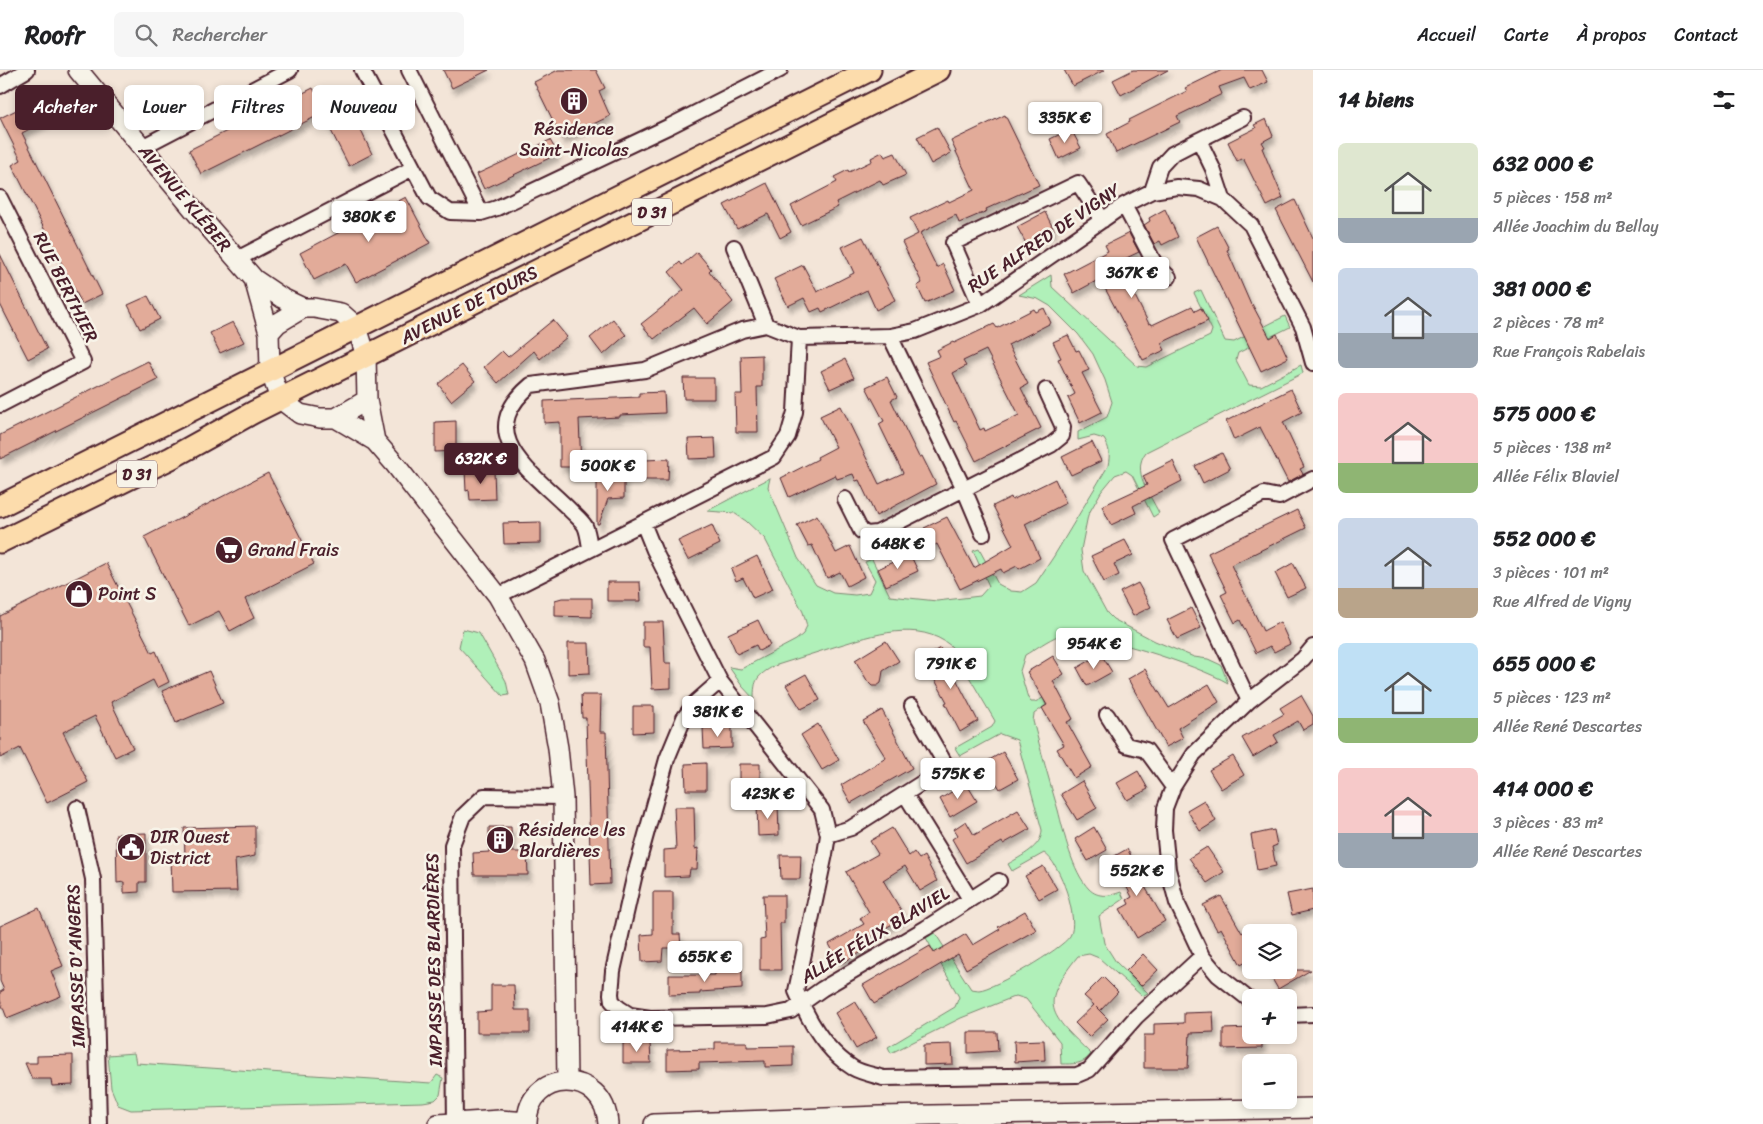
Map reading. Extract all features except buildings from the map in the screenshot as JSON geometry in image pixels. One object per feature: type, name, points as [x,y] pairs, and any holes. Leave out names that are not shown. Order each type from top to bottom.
[{"type":"main road","name":"AVENUE DE TOURS","points":[[0,506],[870,70]]},
{"type":"main road","name":"AVENUE DE TOURS","points":[[0,542],[171,458],[232,423],[939,70]]},
{"type":"street","points":[[0,86],[27,70]]},
{"type":"street","name":"AVENUE KLÉBER","points":[[78,70],[254,279]]},
{"type":"street","points":[[142,147],[290,70]]},
{"type":"street","points":[[362,70],[429,198],[450,212],[480,214],[497,208],[632,144],[780,70]]},
{"type":"street","points":[[409,70],[480,214]]},
{"type":"street","points":[[1152,191],[1160,167],[1172,154],[1243,118]]},
{"type":"street","points":[[1199,140],[1214,169],[1223,199]]},
{"type":"street","points":[[237,259],[413,168]]},
{"type":"street","points":[[980,305],[952,243],[1078,183],[1103,220]]},
{"type":"street","name":"RUE ALFRED DE VIGNY","points":[[799,338],[890,336],[915,331],[980,305],[1124,205],[1152,191],[1177,187],[1199,189],[1223,199],[1251,225],[1303,327],[1313,363]]},
{"type":"street","name":"RUE BERTHIER","points":[[0,198],[83,362],[0,405]]},
{"type":"street","points":[[1124,205],[1155,264],[1169,277]]},
{"type":"street","points":[[734,247],[766,325]]},
{"type":"street","points":[[254,279],[269,333],[270,370],[280,399],[300,414],[320,418],[336,418],[368,400]]},
{"type":"street","points":[[254,279],[282,298],[303,308],[341,313],[357,327],[366,356],[368,400],[375,441]]},
{"type":"street","points":[[269,333],[278,323],[303,308]]},
{"type":"street","points":[[498,596],[774,457],[788,436],[795,412],[799,338],[766,325],[742,330],[645,370],[531,385],[520,394],[512,406],[506,422],[508,442],[517,458],[585,526],[590,548]]},
{"type":"street","points":[[890,336],[964,489],[983,534]]},
{"type":"street","points":[[845,498],[861,531],[867,534],[877,533],[1051,445],[1062,436],[1063,427],[1046,390]]},
{"type":"street","points":[[336,418],[375,441],[437,516],[498,596],[535,661],[550,703],[558,748],[563,797],[567,1081]]},
{"type":"street","points":[[1249,701],[1173,540],[1264,494],[1279,497],[1313,479]]},
{"type":"street","points":[[643,523],[654,550],[720,682],[822,810],[828,835],[796,991],[824,1043],[854,1069],[883,1078],[1077,1074],[1089,1070],[1136,1017],[1202,956]]},
{"type":"street","points":[[1242,994],[1218,975],[1202,956],[1177,903],[1168,869],[1164,830],[1165,808],[1173,787],[1194,754],[1249,701],[1303,659],[1313,647]]},
{"type":"street","name":"ALLÉE FÉLIX BLAVIEL","points":[[720,682],[696,702],[684,718],[667,759],[636,869],[610,984],[612,1002],[619,1008],[630,1015],[650,1018],[767,1016],[791,1011],[822,988],[926,928],[1000,881]]},
{"type":"street","points":[[828,835],[851,828],[947,768],[912,706]]},
{"type":"street","points":[[1107,715],[1126,745],[1146,750],[1173,787]]},
{"type":"street","name":"ALLÉE FÉLIX BLAVIEL","points":[[905,794],[970,899]]},
{"type":"street","name":"IMPASSE DES BLARDIÈRES","points":[[455,1124],[452,844],[463,816],[484,796],[563,797]]},
{"type":"street","name":"IMPASSE D'ANGERS","points":[[77,808],[93,879],[99,1124]]},
{"type":"street","points":[[1297,1016],[1313,1014]]},
{"type":"street","points":[[438,1124],[500,1120],[527,1123],[528,1110],[543,1089],[554,1083],[567,1081],[580,1083],[593,1090],[602,1100],[607,1113],[608,1124]]},
{"type":"street","points":[[654,1124],[889,1116],[1313,1108]]},
{"type":"green space","points":[[1051,275],[1052,287],[1137,366],[1146,367],[1210,336],[1212,330],[1194,293],[1201,290],[1225,341],[1234,342],[1285,316],[1290,327],[1238,353],[1236,360],[1249,385],[1261,386],[1301,365],[1303,373],[1146,452],[1140,467],[1147,490],[1159,513],[1153,517],[1132,475],[1126,471],[1115,475],[1101,492],[1088,515],[1081,550],[1084,571],[1107,613],[1113,619],[1155,641],[1194,657],[1208,659],[1221,665],[1228,683],[1194,668],[1144,650],[1073,635],[1054,637],[1025,655],[1020,671],[1031,702],[1043,698],[1046,705],[1034,714],[1033,721],[1073,862],[1083,881],[1093,892],[1104,895],[1121,892],[1124,899],[1099,916],[1104,943],[1116,962],[1148,993],[1142,996],[1099,958],[1089,954],[1078,956],[1065,973],[1053,998],[1058,1018],[1091,1054],[1088,1058],[1078,1063],[1061,1064],[1060,1042],[1026,999],[1016,996],[961,1018],[891,1053],[888,1047],[955,1007],[959,997],[925,936],[933,930],[971,989],[979,990],[998,983],[1027,968],[1055,950],[1070,936],[1072,918],[1067,892],[1062,879],[1050,859],[1044,853],[1012,871],[1008,864],[1035,846],[1039,841],[1042,830],[1017,740],[1000,734],[960,756],[955,748],[992,727],[995,721],[951,646],[938,638],[924,633],[910,631],[880,634],[774,666],[760,676],[756,682],[754,699],[729,667],[741,669],[796,640],[803,634],[807,626],[803,612],[765,539],[746,521],[734,513],[707,511],[770,478],[768,487],[798,558],[816,585],[833,593],[855,595],[869,593],[875,580],[865,562],[872,559],[890,596],[937,601],[980,596],[989,586],[973,551],[979,549],[998,584],[1011,591],[1022,592],[1036,583],[1108,466],[1109,452],[1104,439],[1094,436],[1078,440],[1078,432],[1107,417],[1112,402],[1105,380],[1093,354],[1078,334],[1050,306],[1038,299],[1019,295]]},
{"type":"green space","points":[[463,629],[479,633],[506,681],[509,695],[503,696],[459,647]]},
{"type":"green space","points":[[134,1053],[136,1063],[431,1083],[437,1075],[443,1078],[440,1095],[435,1100],[423,1102],[131,1110],[118,1105],[111,1088],[108,1055]]},
{"type":"place","name":"Résidence Saint-Nicolas","points":[[574,101]]},
{"type":"place","name":"Grand Frais","points":[[229,550]]},
{"type":"place","name":"Point S","points":[[79,594]]},
{"type":"place","name":"Résidence les Blardières","points":[[500,840]]},
{"type":"place","name":"DIR Ouest District","points":[[131,847]]}]
